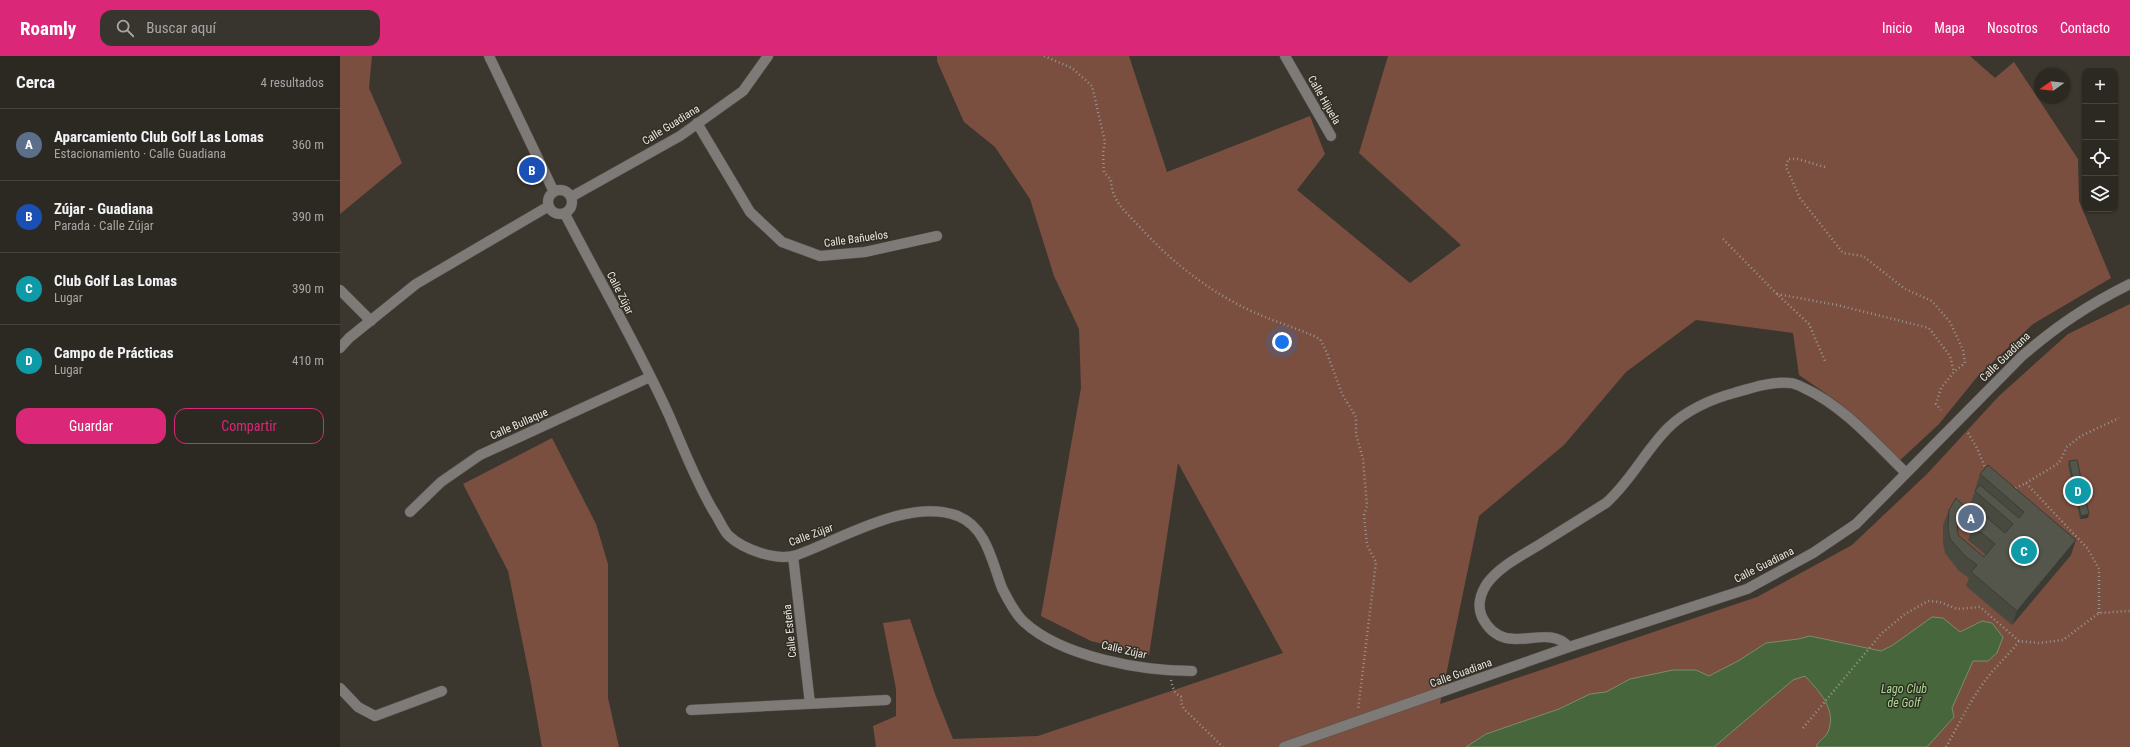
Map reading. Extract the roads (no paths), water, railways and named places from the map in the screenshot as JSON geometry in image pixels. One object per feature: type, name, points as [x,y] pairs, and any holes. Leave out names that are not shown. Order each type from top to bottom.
[{"type":"street","points":[[489,56],[554,192]]},
{"type":"street","name":"Calle Guadiana","points":[[571,196],[680,136],[743,91],[768,56]]},
{"type":"street","name":"Calle Hijuela","points":[[1285,56],[1331,136]]},
{"type":"street","name":"Calle Bañuelos","points":[[698,123],[750,212],[782,242],[820,256],[865,252],[937,236]]},
{"type":"street","points":[[565,191],[571,196],[571,208],[565,214],[557,214],[549,206],[549,198],[554,192],[565,191]]},
{"type":"street","points":[[340,348],[416,284],[549,206]]},
{"type":"street","name":"Calle Zújar","points":[[565,214],[668,412],[698,485],[728,535],[754,552],[774,556],[793,556],[898,515],[936,511],[959,517],[976,530],[990,549],[1003,589],[1022,622],[1058,645],[1119,663],[1170,671],[1192,671]]},
{"type":"street","name":"Calle Guadiana","points":[[1284,747],[1569,647],[1747,589],[1813,553],[1856,524],[2022,356],[2050,331],[2087,306],[2130,284]]},
{"type":"street","points":[[340,290],[371,321]]},
{"type":"street","name":"Calle Bullaque","points":[[410,512],[441,482],[480,455],[650,377]]},
{"type":"street","points":[[1569,647],[1562,639],[1549,636],[1526,639],[1507,638],[1496,635],[1485,624],[1479,610],[1480,597],[1487,584],[1508,564],[1606,503],[1619,491],[1669,427],[1698,407],[1717,397],[1762,385],[1791,382],[1814,393],[1839,408],[1906,473]]},
{"type":"street","name":"Calle Esteña","points":[[793,556],[810,704]]},
{"type":"street","points":[[340,688],[358,707],[375,716],[442,691]]},
{"type":"street","points":[[691,710],[886,700]]},
{"type":"water","name":"Lago Club de Golf","points":[[1932,617],[1943,618],[1960,632],[1982,621],[1992,623],[2003,637],[1997,653],[1988,661],[1973,661],[1952,708],[1954,717],[1927,747],[1816,747],[1828,732],[1830,724],[1829,709],[1816,688],[1805,676],[1793,680],[1714,747],[1466,747],[1486,734],[1559,709],[1590,694],[1606,692],[1630,679],[1673,670],[1696,670],[1709,676],[1738,661],[1766,643],[1810,636],[1881,651],[1893,645]]},
{"type":"place","name":"Zújar - Guadiana","points":[[532,170]]},
{"type":"place","name":"Campo de Prácticas","points":[[2078,491]]},
{"type":"place","name":"Aparcamiento Club Golf Las Lomas","points":[[1971,518]]},
{"type":"place","name":"Club Golf Las Lomas","points":[[2024,551]]}]
